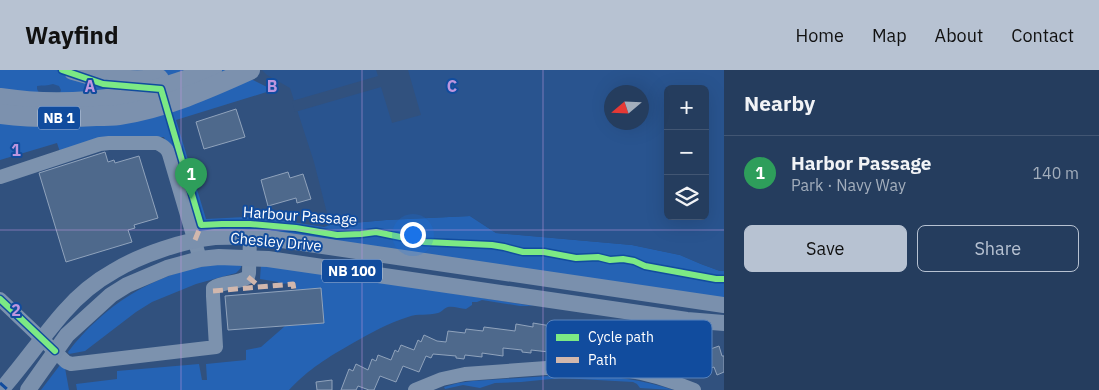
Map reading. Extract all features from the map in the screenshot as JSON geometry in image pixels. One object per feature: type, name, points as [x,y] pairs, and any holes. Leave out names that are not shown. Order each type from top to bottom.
[{"type":"highway","points":[[73,70],[93,76],[144,81],[206,72]]},
{"type":"highway","name":"NB 1","points":[[0,114],[26,117],[72,118],[119,115],[160,106],[210,88],[250,70]]},
{"type":"highway","name":"NB 1","points":[[0,98],[55,102],[110,98],[162,88],[206,72]]},
{"type":"highway","points":[[0,127],[73,127],[119,115]]},
{"type":"main road","name":"Chesley Drive","points":[[1,390],[65,311],[79,297],[113,271],[155,252],[195,240],[268,238],[724,305]]},
{"type":"main road","name":"Chesley Drive","points":[[28,390],[66,335],[111,295],[127,285],[166,268],[200,259],[219,257],[268,258],[688,320]]},
{"type":"main road","points":[[688,320],[689,301]]},
{"type":"street","points":[[0,177],[100,144],[157,144],[163,146],[169,154],[200,259]]},
{"type":"street","points":[[0,299],[66,362],[71,364],[216,347],[213,288],[248,277],[250,237]]},
{"type":"street","points":[[415,390],[442,379],[466,374],[546,368]]},
{"type":"street","points":[[660,378],[694,390]]},
{"type":"shaded area","points":[[0,70],[242,70],[251,79],[273,90],[176,120],[206,219],[245,217],[324,227],[386,220],[470,216],[496,233],[632,245],[680,255],[724,271],[724,305],[340,248],[195,240],[164,137],[130,137],[60,152],[57,143],[0,160]]},
{"type":"shaded area","points":[[262,70],[724,70],[724,271],[680,255],[632,245],[496,233],[470,216],[330,225],[314,162],[290,88],[267,75]]},
{"type":"shaded area","points":[[53,84],[59,86],[60,93],[39,93],[37,89],[37,86]]},
{"type":"shaded area","points":[[243,263],[236,273],[196,284],[152,302],[85,351],[69,354],[68,352],[82,335],[97,320],[131,294],[150,284],[191,269],[212,265]]},
{"type":"shaded area","points":[[261,264],[534,306],[520,306],[482,300],[472,302],[472,305],[466,309],[448,307],[438,313],[416,315],[401,319],[373,332],[327,359],[304,375],[289,390],[77,390],[76,384],[117,379],[117,371],[199,364],[202,380],[207,380],[206,364],[246,360],[246,350],[261,347],[285,326],[324,323],[321,288],[296,290],[295,283],[279,284],[278,282],[260,279]]},
{"type":"shaded area","points":[[60,365],[65,368],[69,390],[41,390]]},
{"type":"shaded area","points":[[546,376],[546,378],[561,378],[495,383],[480,388],[463,385],[445,389],[444,387],[473,381]]},
{"type":"shaded area","points":[[561,378],[618,378],[650,383],[673,390],[640,388],[633,382]]},
{"type":"pier","points":[[376,70],[408,70],[421,115],[392,123],[381,87],[295,112],[292,101],[378,76]]},
{"type":"building","points":[[236,109],[245,137],[204,149],[196,122]]},
{"type":"building","points":[[105,152],[108,162],[114,160],[115,163],[139,156],[158,218],[134,225],[135,228],[128,230],[132,242],[66,262],[39,173]]},
{"type":"building","points":[[288,172],[290,178],[303,174],[311,199],[297,203],[296,198],[268,206],[261,180]]},
{"type":"building","points":[[321,288],[324,323],[228,330],[225,296]]},
{"type":"building","points":[[533,323],[546,325],[546,352],[531,350],[531,353],[503,348],[503,356],[482,353],[482,357],[465,355],[464,359],[456,358],[456,356],[433,354],[431,358],[426,356],[419,372],[403,366],[396,382],[380,376],[374,390],[358,386],[356,390],[341,390],[349,369],[353,371],[356,364],[368,370],[372,359],[376,361],[378,355],[391,360],[395,350],[398,352],[401,345],[414,350],[418,340],[421,342],[424,335],[437,341],[446,342],[448,331],[465,333],[466,329],[483,331],[484,327],[515,331],[516,324],[533,327]]},
{"type":"building","points":[[719,346],[722,356],[724,356],[724,372],[717,375],[714,367],[712,368],[712,348]]},
{"type":"building","points":[[332,380],[332,390],[317,390],[316,382]]},
{"type":"railway","points":[[0,383],[8,390]]},
{"type":"marked path","points":[[195,240],[201,225]]},
{"type":"marked path","points":[[248,277],[260,287]]},
{"type":"marked path","points":[[213,291],[293,284],[294,290]]},
{"type":"cycle path","name":"Harbour Passage","points":[[62,70],[103,84],[161,89],[201,225],[250,224],[296,228],[337,235],[376,232],[425,242],[492,245],[523,252],[544,252],[576,258],[623,259],[645,266],[724,279]]},
{"type":"cycle path","points":[[0,299],[55,351]]},
{"type":"place","name":"Harbor Passage","points":[[191,199]]}]
